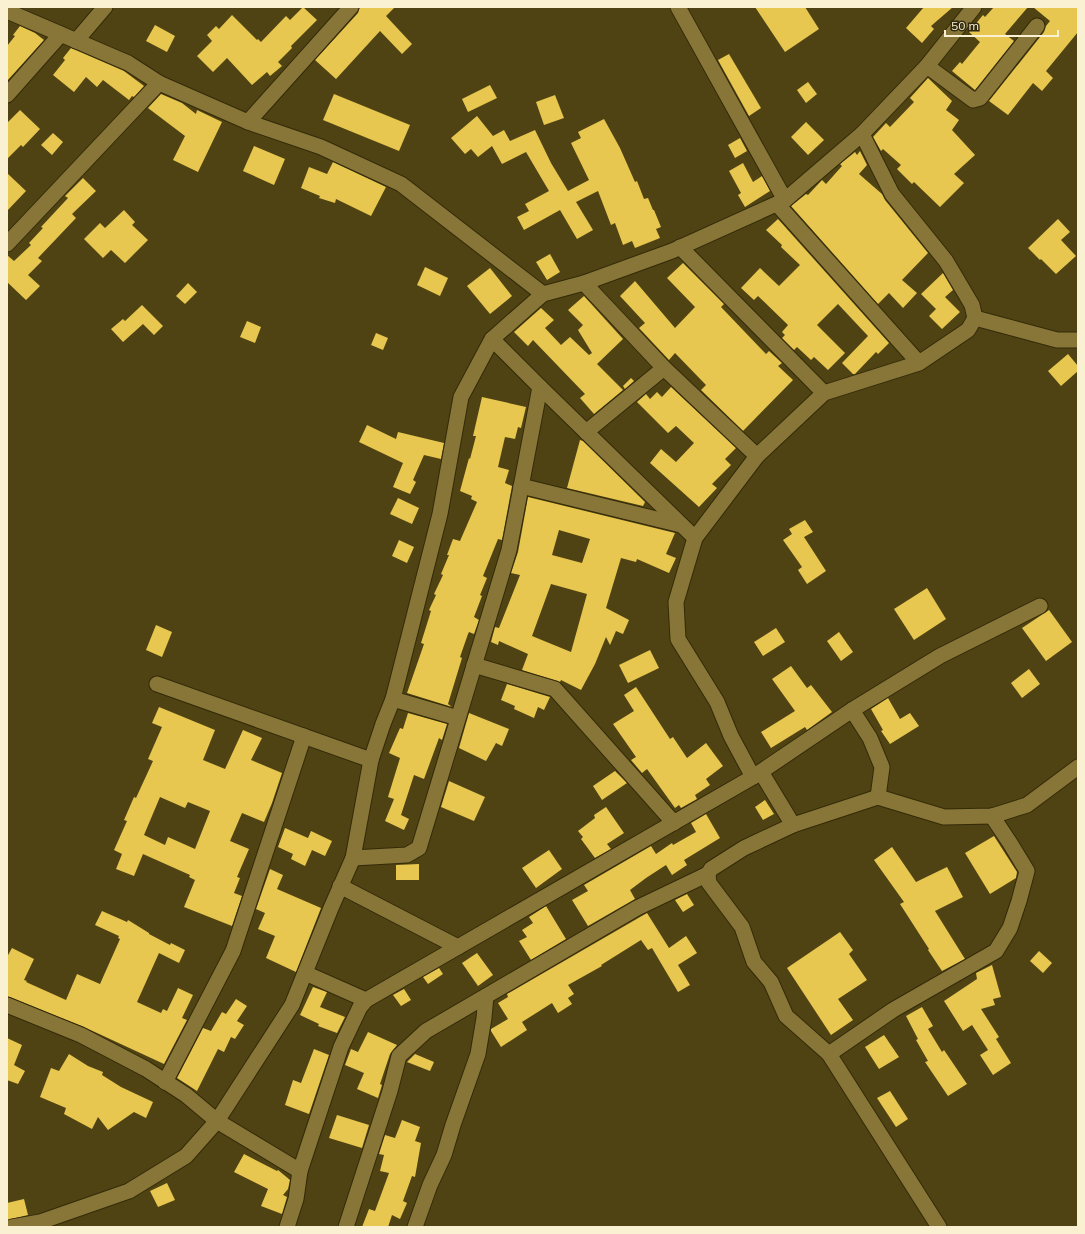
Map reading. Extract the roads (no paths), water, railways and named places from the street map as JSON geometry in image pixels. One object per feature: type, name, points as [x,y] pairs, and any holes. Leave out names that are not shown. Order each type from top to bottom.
[{"type":"street","points":[[76,41],[105,7]]},
{"type":"street","points":[[248,122],[350,7]]},
{"type":"street","points":[[678,7],[781,202],[919,363]]},
{"type":"street","points":[[12,1227],[41,1225],[129,1190],[186,1156],[217,1121],[292,1005],[340,886],[353,858],[371,760],[393,700],[440,514],[461,397],[492,339],[543,294],[584,283],[680,247],[781,202],[862,134],[927,66],[974,7]]},
{"type":"street","points":[[7,11],[128,63],[159,83],[248,122],[321,147],[401,184],[543,294]]},
{"type":"street","points":[[927,66],[973,100],[980,98],[1037,26]]},
{"type":"street","points":[[7,94],[61,34]]},
{"type":"street","points":[[7,244],[159,83]]},
{"type":"street","points":[[793,825],[731,736],[717,702],[678,639],[676,602],[695,538],[757,456],[824,393],[919,363],[968,330],[975,318],[972,305],[946,261],[892,194],[862,134]]},
{"type":"street","points":[[680,247],[824,393]]},
{"type":"street","points":[[584,283],[664,368],[757,456]]},
{"type":"street","points":[[975,318],[1057,340],[1078,340]]},
{"type":"street","points":[[492,339],[695,538]]},
{"type":"street","points":[[586,432],[664,368]]},
{"type":"street","points":[[353,858],[407,855],[419,848],[509,550],[540,387]]},
{"type":"street","points":[[521,486],[682,525]]},
{"type":"street","points":[[286,1227],[296,1199],[300,1171],[341,1047],[360,1008],[366,1000],[757,775],[852,710],[940,656],[1040,606]]},
{"type":"street","points":[[474,666],[555,689],[674,823]]},
{"type":"street","points":[[157,684],[371,760]]},
{"type":"street","points":[[393,700],[458,718]]},
{"type":"street","points":[[852,710],[870,738],[882,767],[878,797]]},
{"type":"street","points":[[165,1082],[233,951],[304,736]]},
{"type":"street","points":[[346,1227],[390,1091],[399,1056],[426,1031],[637,908],[708,874],[711,870],[744,848],[793,825],[878,797],[944,816],[992,816],[1027,805],[1078,766]]},
{"type":"street","points":[[830,1054],[893,1010],[996,951],[1010,928],[1027,871],[992,816]]},
{"type":"street","points":[[708,874],[709,882],[742,927],[754,962],[770,982],[786,1016],[830,1054],[939,1227]]},
{"type":"street","points":[[340,886],[458,947]]},
{"type":"street","points":[[305,973],[366,1000]]},
{"type":"street","points":[[415,1227],[430,1185],[444,1155],[478,1054],[486,996]]},
{"type":"street","points":[[7,1005],[81,1035],[146,1069],[186,1095],[217,1121],[300,1171]]}]
